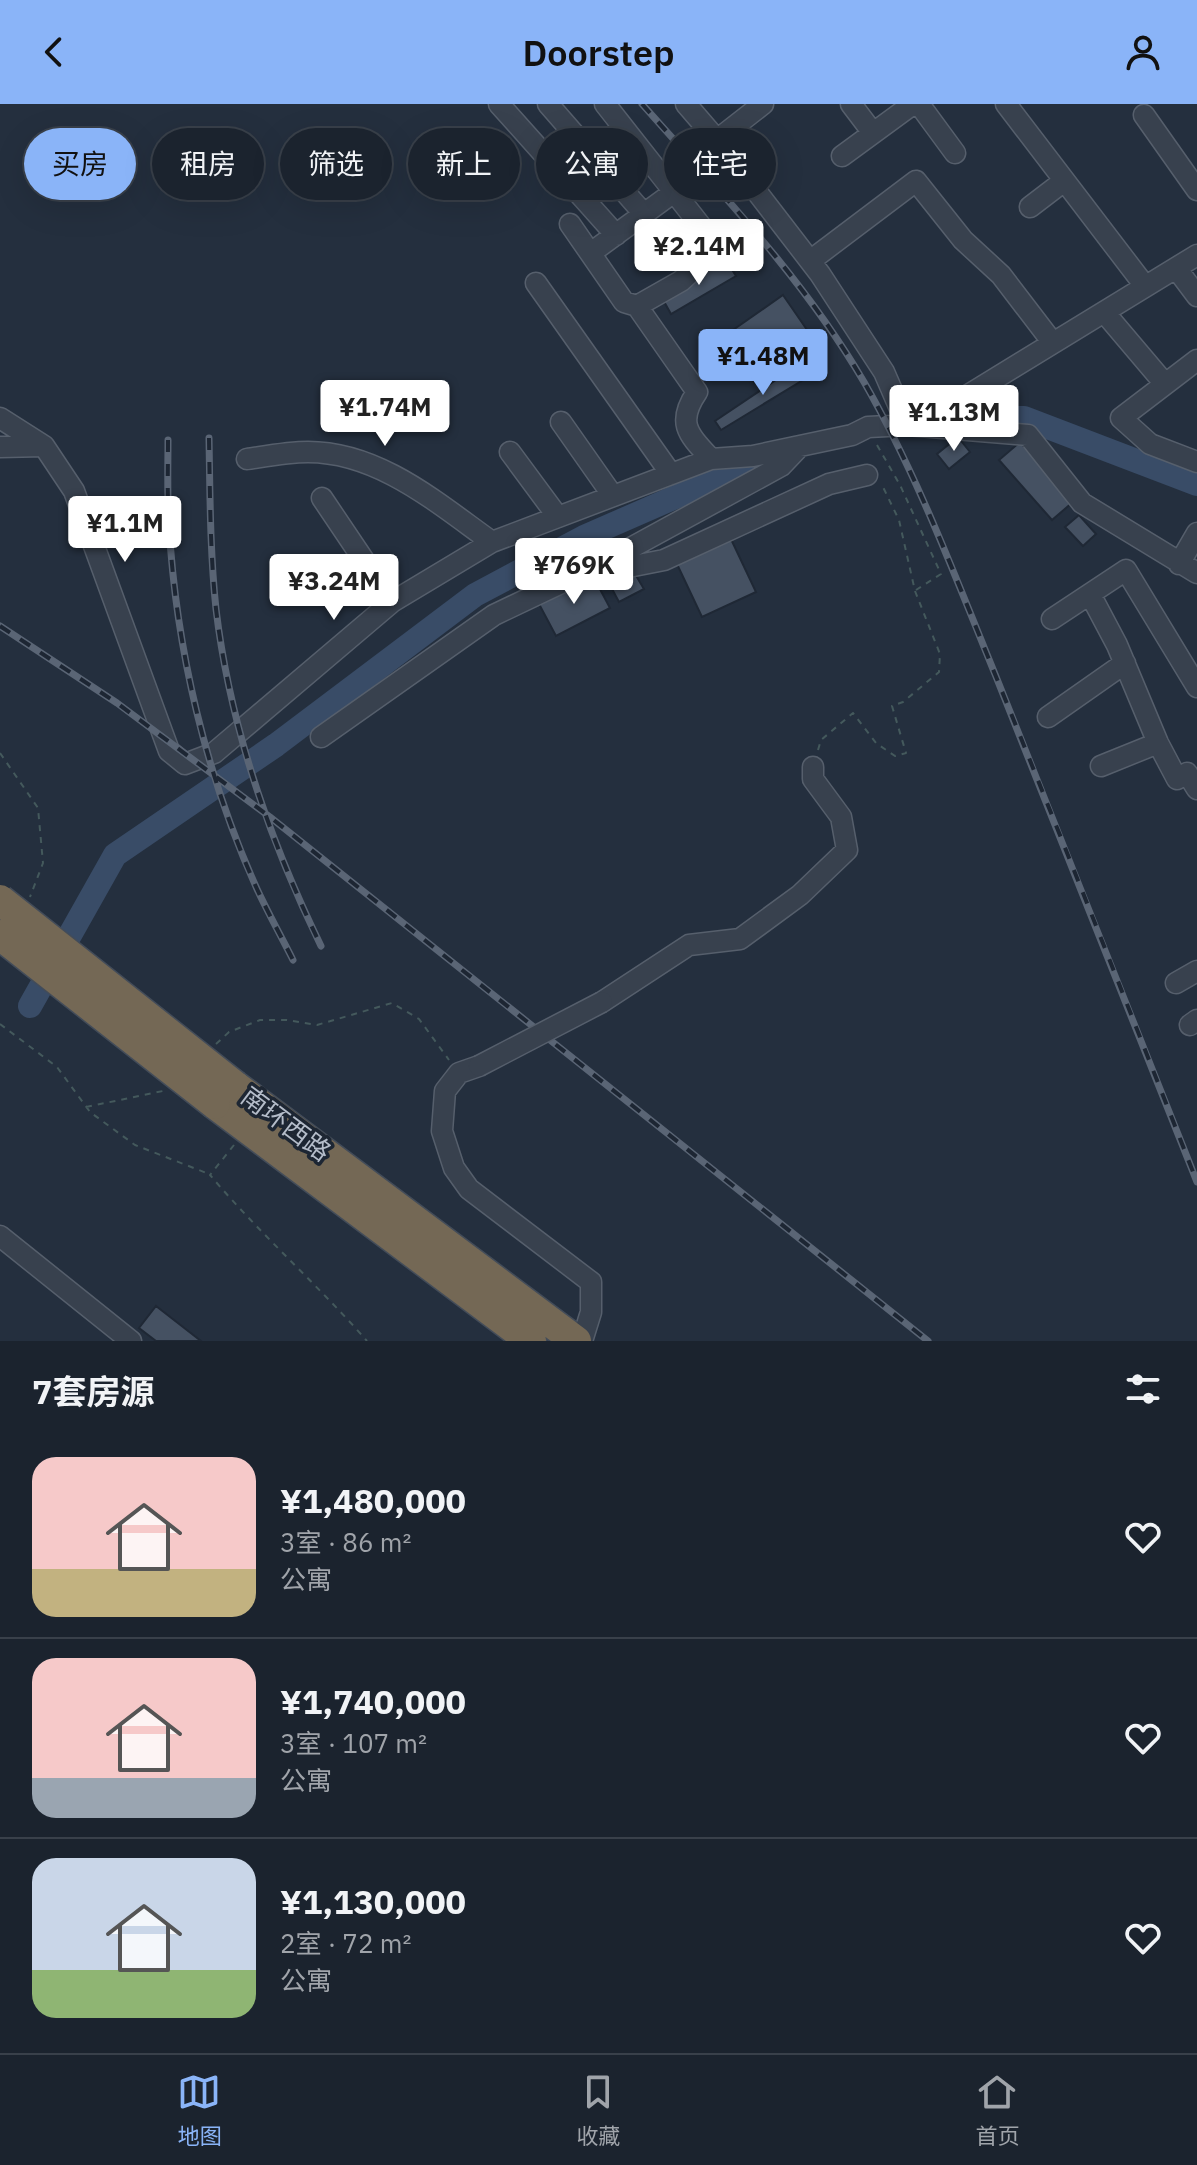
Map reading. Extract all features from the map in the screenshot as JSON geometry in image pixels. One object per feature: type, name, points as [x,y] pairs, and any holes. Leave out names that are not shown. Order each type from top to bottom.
[{"type":"highway","name":"南环西路","points":[[12,903],[225,1095],[248,1129],[531,1341]]},
{"type":"highway","name":"南环西路","points":[[0,935],[579,1341]]},
{"type":"street","points":[[499,104],[616,235]]},
{"type":"street","points":[[548,104],[644,214]]},
{"type":"street","points":[[605,104],[664,179]]},
{"type":"street","points":[[686,104],[707,128]]},
{"type":"street","points":[[851,104],[873,133]]},
{"type":"street","points":[[842,156],[916,104],[955,153]]},
{"type":"street","points":[[1006,104],[1145,286]]},
{"type":"street","points":[[731,128],[759,105]]},
{"type":"street","points":[[1144,115],[1197,190]]},
{"type":"street","points":[[810,261],[916,181],[963,240],[1001,275],[1053,343]]},
{"type":"street","points":[[1030,207],[1064,181]]},
{"type":"street","points":[[592,252],[664,199]]},
{"type":"street","points":[[637,306],[681,281],[715,250],[715,244],[680,200]]},
{"type":"street","points":[[763,200],[810,261],[884,372],[907,425]]},
{"type":"street","points":[[570,224],[624,302],[637,306],[697,392],[688,405],[684,422],[693,440],[711,459]]},
{"type":"street","points":[[907,425],[965,397],[1197,255]]},
{"type":"street","points":[[1176,268],[1197,296]]},
{"type":"street","points":[[536,283],[671,474]]},
{"type":"street","points":[[1104,312],[1165,384]]},
{"type":"street","points":[[1197,360],[1121,418],[1150,444],[1197,462]]},
{"type":"street","points":[[0,418],[44,446],[74,491],[169,751],[185,764],[214,753],[392,602],[492,542],[711,459],[753,456],[852,435],[868,427],[907,425],[1028,435],[1082,503],[1188,569],[1197,533]]},
{"type":"street","points":[[561,422],[613,496]]},
{"type":"street","points":[[0,447],[44,446]]},
{"type":"street","points":[[321,737],[494,615],[605,562],[781,466],[800,446]]},
{"type":"street","points":[[247,459],[308,452],[364,463],[402,479],[492,542]]},
{"type":"street","points":[[510,452],[558,517]]},
{"type":"street","points":[[605,562],[613,570],[664,560],[829,484],[867,475]]},
{"type":"street","points":[[322,498],[392,602]]},
{"type":"street","points":[[1052,619],[1126,570],[1197,687]]},
{"type":"street","points":[[1090,594],[1177,779],[1187,773],[1197,789]]},
{"type":"street","points":[[1048,717],[1125,663]]},
{"type":"street","points":[[1101,766],[1158,743]]},
{"type":"street","points":[[579,1341],[591,1312],[591,1282],[469,1189],[448,1156],[442,1131],[445,1091],[469,1069],[602,1002],[689,945],[740,939],[800,895],[847,850],[841,817],[813,779],[813,767]]},
{"type":"street","points":[[1176,983],[1197,971]]},
{"type":"street","points":[[0,1236],[131,1341]]},
{"type":"path","points":[[868,427],[900,485],[941,574],[915,591]]},
{"type":"path","points":[[813,767],[821,740],[853,713],[876,743],[895,756],[906,753],[892,706],[903,702],[939,672],[940,654],[915,591],[899,520],[877,476],[867,475]]},
{"type":"path","points":[[0,753],[38,808],[43,863],[31,896],[12,903]]},
{"type":"path","points":[[207,1052],[229,1032],[260,1020],[317,1025],[392,1003],[419,1019],[469,1069]]},
{"type":"path","points":[[0,1024],[57,1067],[86,1107],[135,1145],[210,1175],[367,1341]]},
{"type":"path","points":[[86,1107],[163,1092]]},
{"type":"path","points":[[210,1175],[248,1129]]},
{"type":"building","points":[[726,260],[736,276],[671,314],[662,298]]},
{"type":"building","points":[[783,295],[814,340],[754,382],[723,337]]},
{"type":"building","points":[[798,365],[808,377],[721,430],[715,421]]},
{"type":"building","points":[[958,437],[970,452],[949,469],[937,454]]},
{"type":"building","points":[[1020,442],[1073,502],[1052,520],[999,460]]},
{"type":"building","points":[[1079,515],[1096,534],[1083,546],[1065,527]]},
{"type":"building","points":[[730,537],[756,592],[702,617],[676,562]]},
{"type":"building","points":[[635,574],[644,589],[619,602],[611,587]]},
{"type":"building","points":[[593,576],[610,608],[556,636],[539,604]]},
{"type":"building","points":[[156,1306],[201,1341],[156,1341],[139,1328]]},
{"type":"waterway","points":[[946,418],[1024,418],[1197,484]]},
{"type":"waterway","points":[[30,1006],[115,855],[276,745],[475,595],[584,537],[719,478],[780,464]]},
{"type":"railway","points":[[642,104],[788,272],[840,344],[884,418],[951,566],[1197,1182]]},
{"type":"railway","points":[[209,438],[214,588],[231,697],[269,824],[321,946]]},
{"type":"railway","points":[[168,440],[168,504],[173,572],[196,711],[239,846],[293,960]]},
{"type":"railway","points":[[0,626],[117,703],[270,817],[928,1341]]}]
